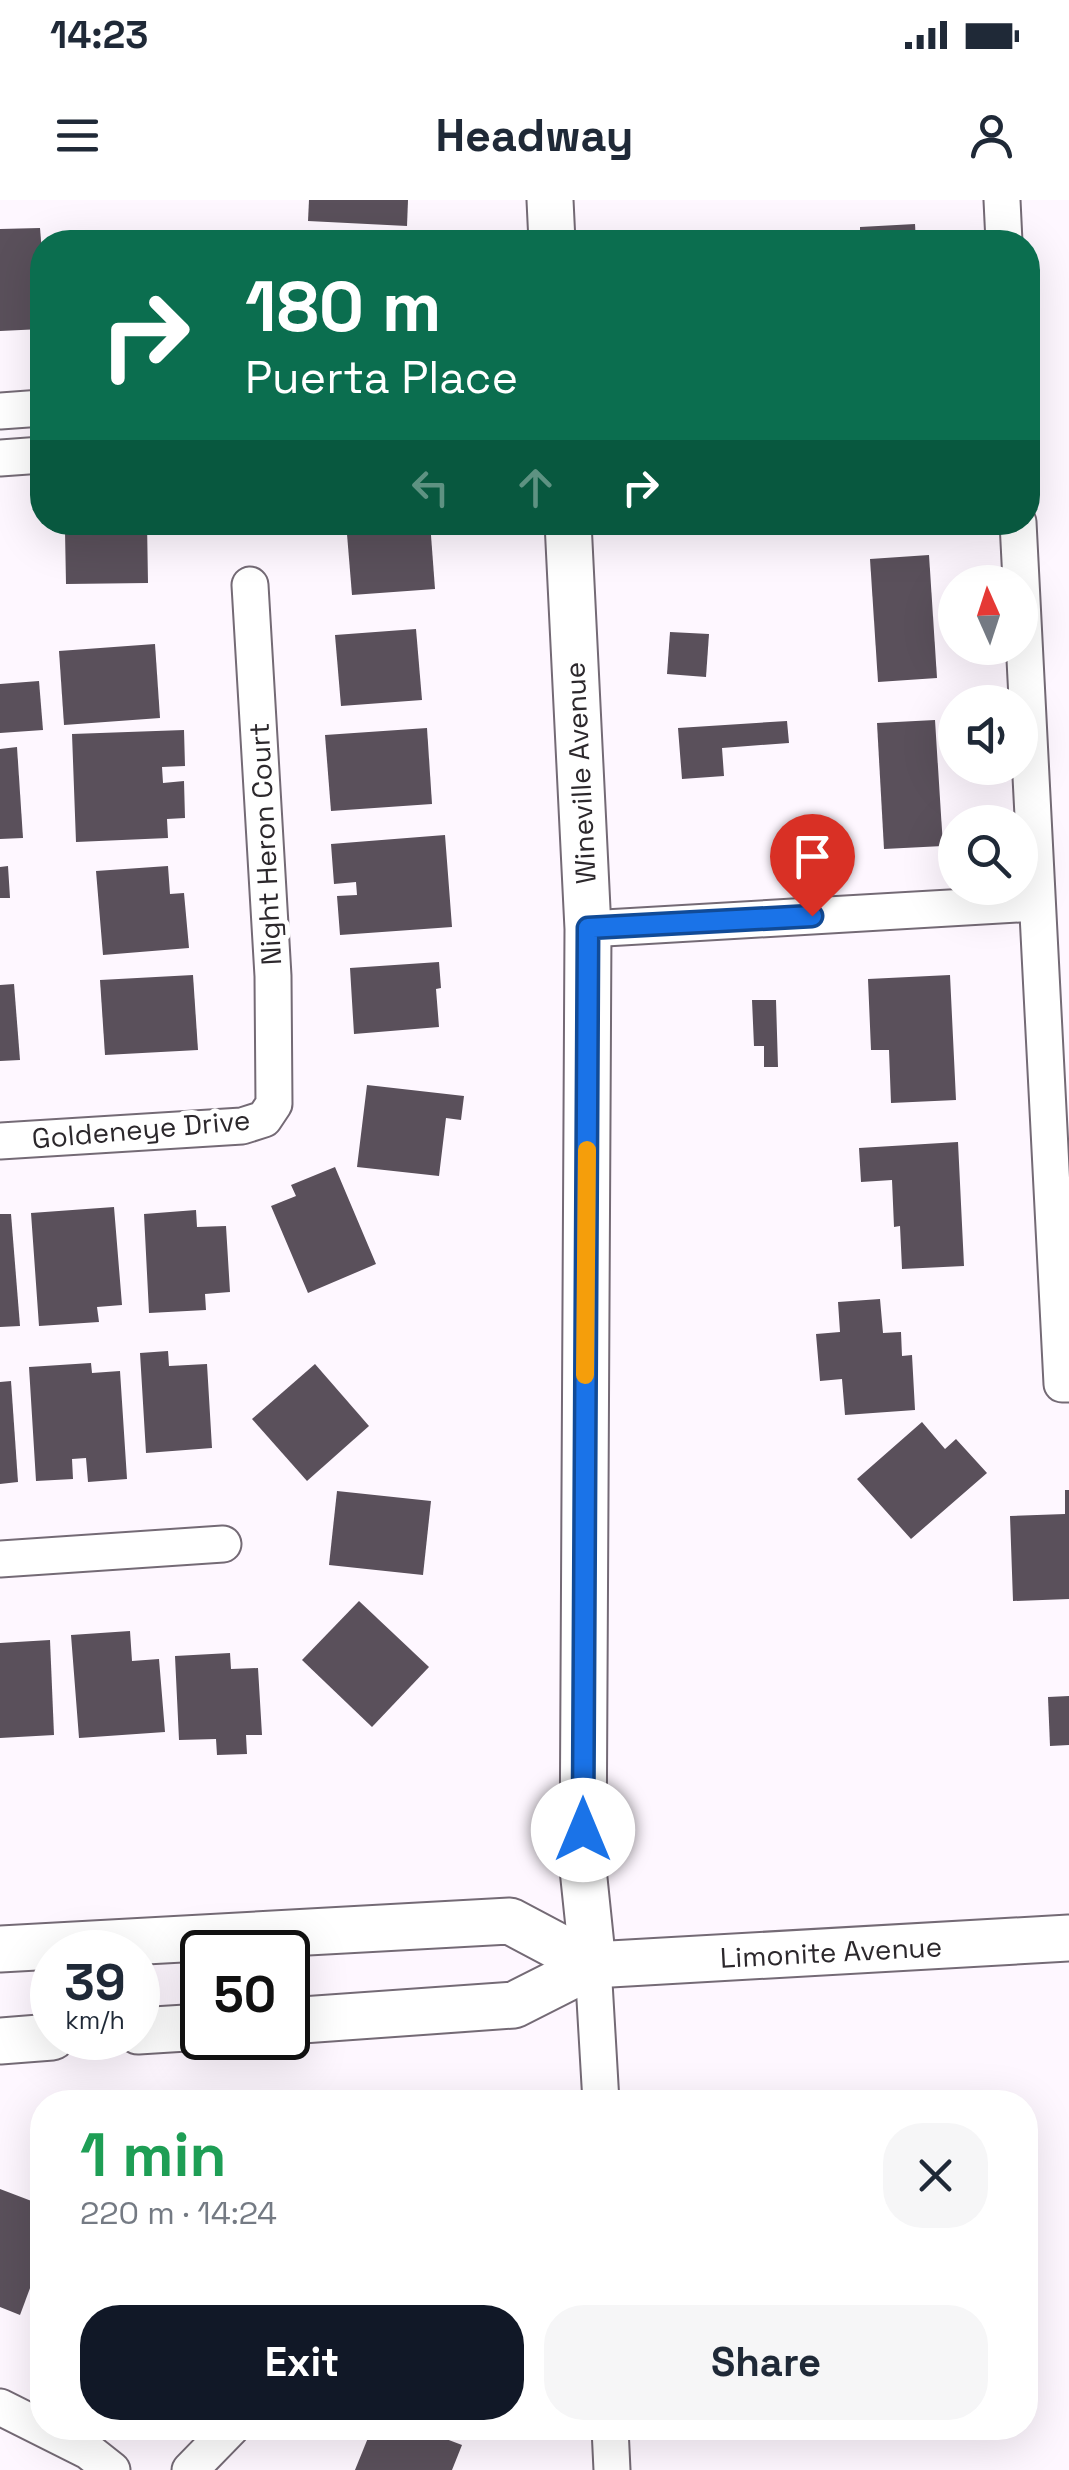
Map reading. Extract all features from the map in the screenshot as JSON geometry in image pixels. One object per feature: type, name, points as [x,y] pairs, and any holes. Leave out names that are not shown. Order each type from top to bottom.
[{"type":"main road","points":[[550,200],[551,230]]},
{"type":"main road","name":"Wineville Avenue","points":[[569,535],[588,928],[583,1869],[592,1965]]},
{"type":"main road","points":[[0,1950],[510,1921],[592,1965]]},
{"type":"main road","name":"Limonite Avenue","points":[[310,2019],[514,2004],[592,1965],[1069,1938]]},
{"type":"main road","points":[[0,2041],[30,2039]]},
{"type":"street","points":[[1002,200],[1003,230]]},
{"type":"street","points":[[0,411],[30,409]]},
{"type":"street","points":[[0,458],[30,456]]},
{"type":"street","points":[[1019,535],[1031,805]]},
{"type":"street","name":"Night Heron Court","points":[[250,584],[274,976],[274,1104]]},
{"type":"street","points":[[588,928],[1017,905]]},
{"type":"street","points":[[1036,905],[1065,1384]]},
{"type":"street","name":"Goldeneye Drive","points":[[0,1141],[242,1126],[264,1118],[274,1104]]},
{"type":"street","points":[[0,1559],[223,1544]]},
{"type":"street","name":"Wineville Avenue","points":[[592,1965],[601,2090]]},
{"type":"street","points":[[0,2407],[30,2422]]},
{"type":"street","points":[[66,2440],[112,2470]]},
{"type":"street","points":[[190,2470],[219,2440]]},
{"type":"street","points":[[611,2440],[612,2470]]},
{"type":"building","points":[[309,200],[408,200],[407,226],[308,221]]},
{"type":"building","points":[[915,224],[915,230],[860,230]]},
{"type":"building","points":[[40,228],[30,230],[30,330],[0,331],[0,229]]},
{"type":"building","points":[[65,535],[147,535],[148,583],[66,584]]},
{"type":"building","points":[[347,535],[431,535],[435,589],[352,595]]},
{"type":"building","points":[[929,555],[937,678],[878,682],[870,559]]},
{"type":"building","points":[[416,629],[422,700],[341,706],[335,635]]},
{"type":"building","points":[[670,632],[709,634],[706,677],[667,674]]},
{"type":"building","points":[[155,644],[160,718],[64,725],[59,651]]},
{"type":"building","points":[[39,681],[43,730],[0,733],[0,684]]},
{"type":"building","points":[[935,720],[940,805],[938,846],[884,849],[877,723]]},
{"type":"building","points":[[787,721],[789,743],[722,748],[724,776],[682,779],[678,728]]},
{"type":"building","points":[[427,728],[432,804],[331,811],[325,735]]},
{"type":"building","points":[[184,730],[185,766],[162,767],[163,783],[184,781],[185,818],[167,819],[168,838],[76,842],[72,734]]},
{"type":"building","points":[[17,747],[23,838],[0,839],[0,749]]},
{"type":"building","points":[[445,835],[452,927],[340,935],[337,896],[357,895],[356,882],[334,884],[331,844]]},
{"type":"building","points":[[8,866],[10,898],[0,898],[0,867]]},
{"type":"building","points":[[168,866],[170,894],[184,893],[189,948],[103,955],[96,871]]},
{"type":"building","points":[[439,962],[439,1027],[354,1034],[350,968]]},
{"type":"building","points":[[193,975],[198,1050],[105,1055],[100,980]]},
{"type":"building","points":[[950,975],[956,1100],[891,1103],[889,1050],[871,1050],[868,979]]},
{"type":"building","points":[[14,984],[20,1060],[0,1061],[0,985]]},
{"type":"building","points":[[752,1000],[776,1000],[778,1067],[764,1067],[764,1046],[754,1046]]},
{"type":"building","points":[[367,1085],[464,1096],[461,1120],[446,1118],[439,1176],[357,1167]]},
{"type":"building","points":[[958,1142],[964,1266],[902,1269],[900,1226],[894,1227],[892,1180],[861,1182],[859,1148]]},
{"type":"building","points":[[335,1167],[376,1264],[308,1293],[271,1206],[296,1196],[291,1185]]},
{"type":"building","points":[[114,1207],[122,1305],[97,1307],[99,1322],[39,1326],[31,1213]]},
{"type":"building","points":[[196,1210],[197,1227],[226,1226],[230,1292],[205,1294],[206,1310],[149,1313],[144,1214]]},
{"type":"building","points":[[0,1214],[11,1214],[20,1326],[0,1327]]},
{"type":"building","points":[[880,1299],[883,1333],[901,1332],[902,1356],[912,1355],[915,1410],[845,1415],[842,1379],[820,1381],[816,1334],[840,1332],[838,1302]]},
{"type":"building","points":[[168,1351],[169,1366],[207,1364],[212,1448],[146,1453],[140,1353]]},
{"type":"building","points":[[91,1363],[92,1373],[120,1371],[127,1479],[88,1482],[86,1458],[72,1459],[73,1479],[36,1481],[29,1367]]},
{"type":"building","points":[[315,1364],[369,1426],[307,1481],[252,1419]]},
{"type":"building","points":[[11,1381],[18,1482],[0,1484],[0,1382]]},
{"type":"building","points":[[922,1422],[945,1449],[956,1439],[987,1473],[911,1539],[857,1479]]},
{"type":"building","points":[[1065,1490],[1069,1490],[1069,1599],[1013,1601],[1010,1516],[1065,1514]]},
{"type":"building","points":[[337,1491],[431,1501],[423,1575],[329,1565]]},
{"type":"building","points":[[359,1601],[429,1667],[372,1727],[302,1660]]},
{"type":"building","points":[[130,1631],[132,1661],[159,1659],[165,1732],[79,1738],[71,1635]]},
{"type":"building","points":[[50,1640],[54,1735],[0,1738],[0,1643]]},
{"type":"building","points":[[230,1653],[231,1669],[258,1668],[262,1735],[246,1735],[247,1754],[217,1755],[216,1739],[179,1740],[175,1656]]},
{"type":"building","points":[[1069,1696],[1069,1745],[1050,1746],[1048,1697]]},
{"type":"building","points":[[0,2189],[30,2200],[30,2288],[20,2315],[0,2307]]},
{"type":"building","points":[[367,2440],[449,2440],[462,2445],[452,2470],[355,2470]]},
{"type":"slow traffic","points":[[585,1375],[587,1150]]},
{"type":"route","points":[[583,1830],[588,928],[812,916]]}]
